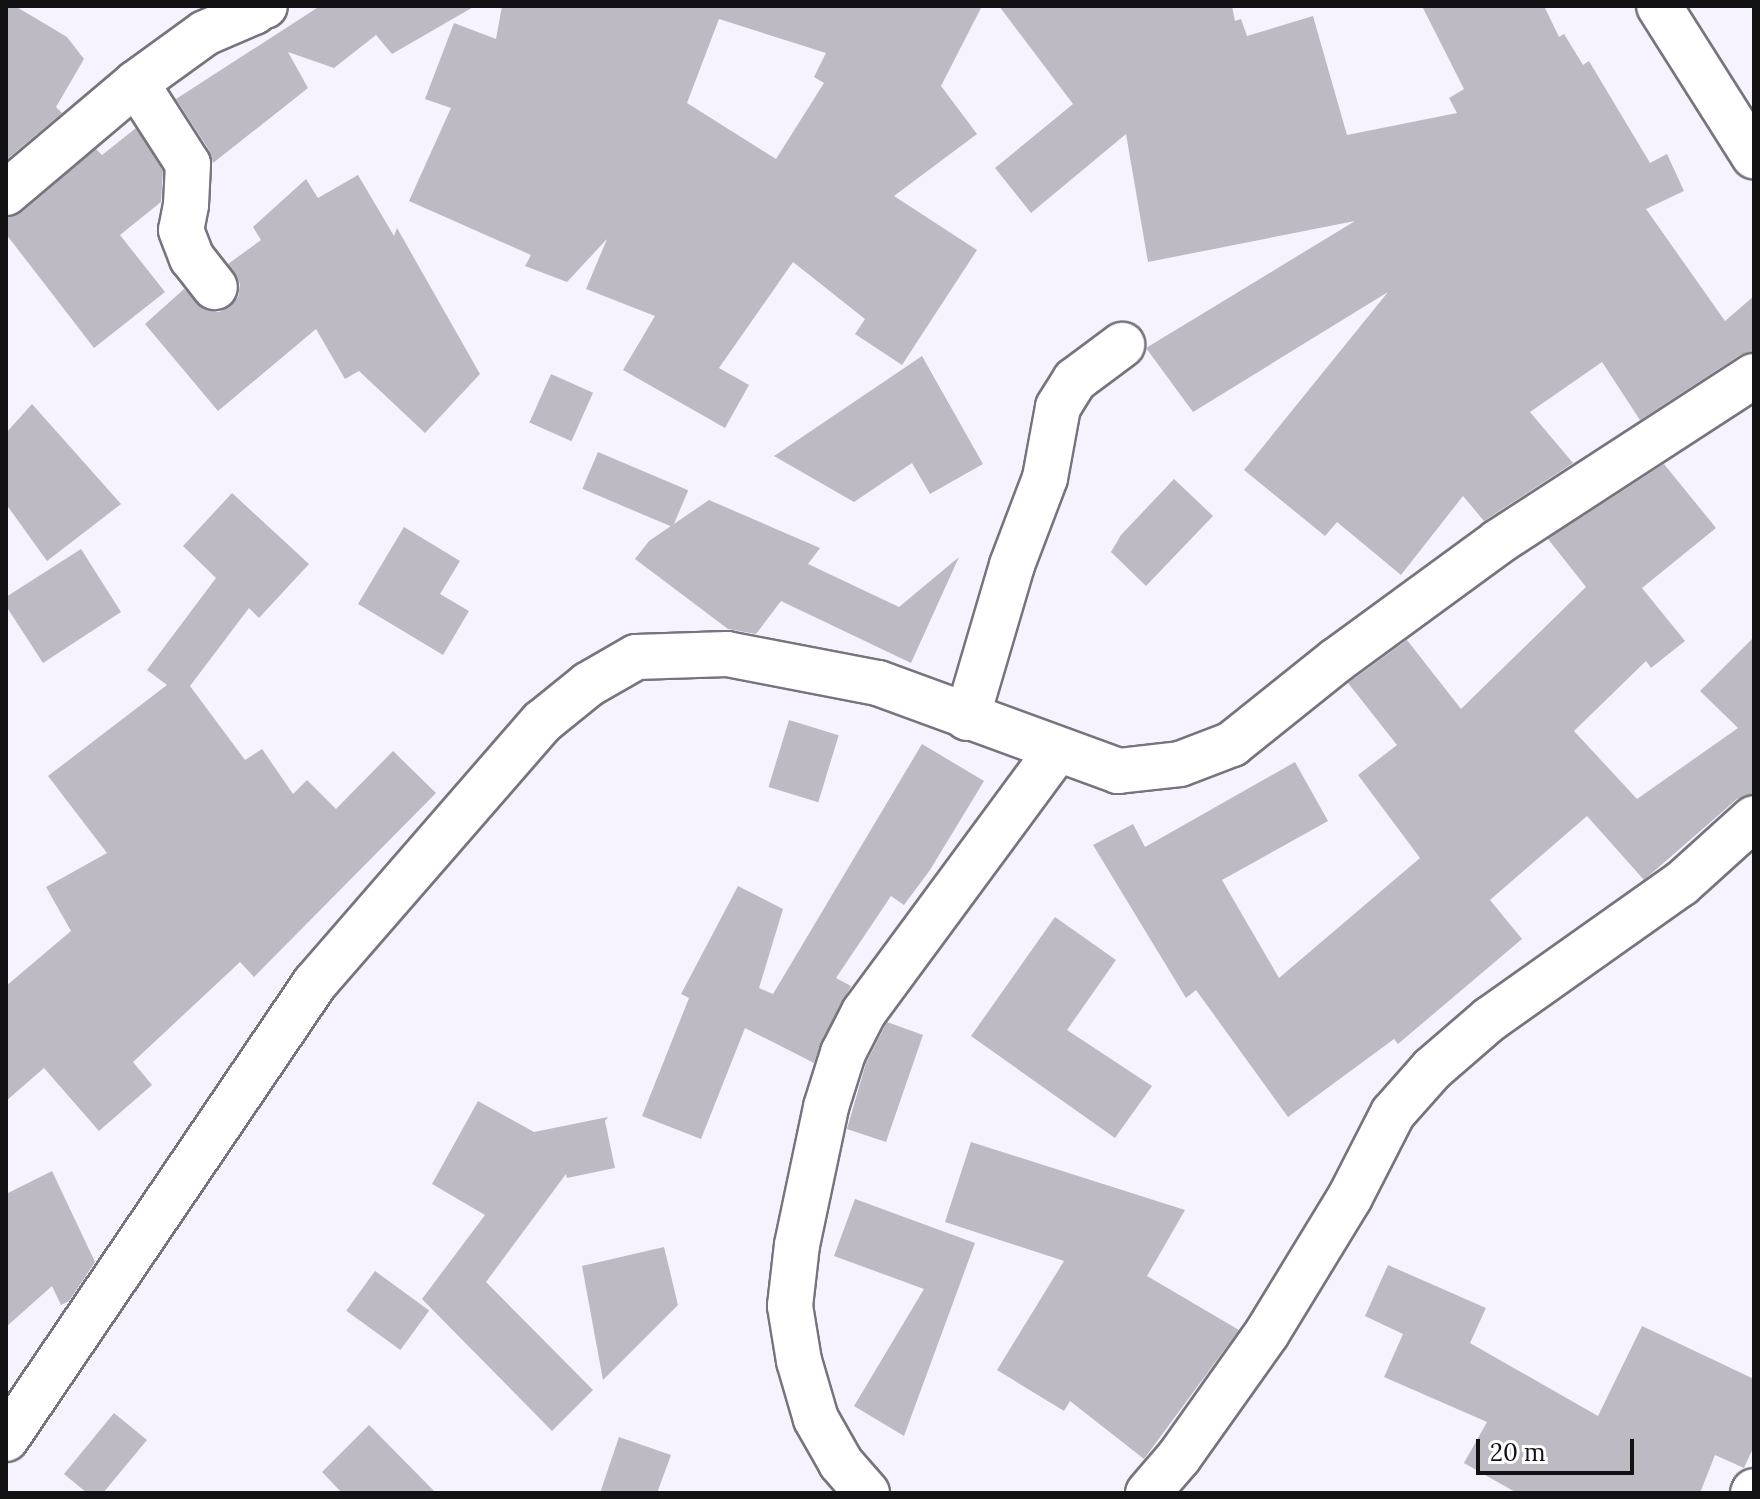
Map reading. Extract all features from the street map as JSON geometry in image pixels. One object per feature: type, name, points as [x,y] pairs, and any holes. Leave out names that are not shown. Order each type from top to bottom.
[{"type":"street","points":[[1659,6],[1754,156]]},
{"type":"street","points":[[6,193],[136,83],[205,33],[254,12],[255,7]]},
{"type":"street","points":[[136,83],[188,164],[181,230],[192,258],[215,287]]},
{"type":"street","points":[[967,718],[1012,565],[1045,478],[1058,407],[1075,380],[1122,345]]},
{"type":"street","points":[[6,1439],[315,983],[542,722],[589,684],[636,657],[727,654],[878,683],[1118,771],[1180,764],[1232,744],[1337,660],[1498,542],[1754,376]]},
{"type":"street","points":[[867,1493],[841,1463],[816,1419],[799,1361],[790,1306],[797,1245],[826,1107],[843,1053],[864,1012],[1057,750]]},
{"type":"street","points":[[1148,1493],[1179,1457],[1267,1333],[1350,1197],[1393,1113],[1432,1069],[1490,1019],[1681,884],[1754,818]]},
{"type":"building","points":[[6,6],[15,6],[67,37],[84,59],[56,107],[62,113],[6,160]]},
{"type":"building","points":[[320,6],[475,6],[392,54],[376,35],[334,68],[288,52],[308,88],[213,163],[209,150],[176,99]]},
{"type":"building","points":[[502,6],[982,6],[941,86],[977,134],[894,196],[977,250],[902,365],[855,334],[865,319],[793,262],[719,368],[749,385],[725,428],[623,370],[655,316],[586,289],[607,239],[567,282],[525,266],[531,255],[409,201],[451,108],[425,99],[454,23],[496,39]],"holes":[[[719,19],[826,53],[814,77],[824,83],[776,159],[687,103]]]},
{"type":"building","points":[[999,6],[1232,6],[1235,21],[1241,19],[1247,36],[1313,16],[1347,135],[1457,113],[1449,98],[1464,89],[1422,6],[1544,6],[1559,37],[1564,34],[1583,65],[1589,61],[1650,163],[1667,154],[1684,191],[1646,209],[1725,321],[1754,296],[1754,351],[1740,355],[1640,420],[1602,362],[1530,412],[1573,463],[1484,521],[1463,496],[1401,575],[1337,522],[1325,536],[1244,470],[1388,292],[1193,412],[1146,348],[1355,221],[1148,262],[1126,134],[1031,213],[995,168],[1073,104]]},
{"type":"building","points":[[136,128],[163,171],[161,202],[120,235],[165,292],[94,348],[6,234],[6,217],[22,212],[96,149],[102,155]]},
{"type":"building","points":[[358,175],[394,236],[397,228],[480,374],[425,433],[359,371],[345,379],[316,329],[218,411],[145,324],[184,289],[207,310],[219,312],[230,307],[238,297],[240,284],[228,264],[261,240],[253,227],[306,179],[318,198]]},
{"type":"building","points":[[922,356],[983,464],[930,494],[912,463],[854,502],[774,456]]},
{"type":"building","points":[[551,374],[593,393],[571,441],[529,422]]},
{"type":"building","points":[[32,404],[121,504],[47,561],[6,504],[6,433]]},
{"type":"building","points":[[598,452],[688,490],[673,527],[582,489]]},
{"type":"building","points":[[1664,464],[1716,528],[1642,588],[1685,641],[1651,668],[1646,661],[1574,731],[1637,799],[1738,728],[1700,691],[1754,637],[1754,794],[1737,799],[1644,880],[1587,816],[1490,900],[1522,939],[1398,1044],[1394,1039],[1288,1117],[1196,990],[1186,998],[1093,845],[1133,824],[1145,847],[1295,762],[1328,821],[1222,880],[1279,978],[1420,858],[1358,775],[1397,745],[1348,683],[1407,640],[1461,709],[1586,587],[1548,539]]},
{"type":"building","points":[[1174,479],[1213,516],[1146,586],[1111,552],[1121,535]]},
{"type":"building","points":[[232,493],[309,564],[259,618],[249,608],[190,686],[245,760],[262,749],[293,794],[307,780],[336,809],[393,751],[436,793],[254,977],[240,962],[133,1062],[152,1085],[99,1131],[44,1068],[6,1101],[6,986],[71,931],[46,887],[107,853],[48,776],[167,685],[147,670],[216,578],[183,546]]},
{"type":"building","points":[[709,500],[820,548],[808,564],[899,607],[959,557],[911,663],[781,601],[756,634],[728,629],[635,559],[649,541]]},
{"type":"building","points":[[404,527],[460,561],[440,594],[469,611],[443,655],[358,604]]},
{"type":"building","points":[[81,549],[121,612],[43,663],[6,606],[6,597]]},
{"type":"building","points":[[789,720],[839,735],[818,802],[769,787]]},
{"type":"building","points":[[922,744],[984,781],[930,870],[904,905],[891,896],[836,978],[851,986],[821,1042],[814,1063],[745,1028],[701,1139],[642,1116],[689,998],[681,994],[738,886],[783,909],[759,988],[773,994]]},
{"type":"building","points":[[1055,917],[1116,960],[1067,1030],[1152,1086],[1115,1138],[971,1036]]},
{"type":"building","points":[[887,1022],[923,1035],[886,1142],[847,1129],[866,1063]]},
{"type":"building","points":[[478,1101],[534,1132],[608,1117],[605,1121],[615,1168],[567,1178],[566,1174],[486,1282],[593,1390],[552,1431],[422,1299],[485,1215],[432,1184]]},
{"type":"building","points":[[971,1142],[1185,1210],[1147,1276],[1239,1330],[1144,1459],[1070,1401],[1064,1411],[997,1370],[1064,1261],[945,1222]]},
{"type":"building","points":[[52,1171],[95,1262],[69,1301],[61,1305],[52,1286],[6,1327],[6,1194]]},
{"type":"building","points":[[855,1199],[975,1243],[904,1436],[854,1406],[924,1289],[834,1256]]},
{"type":"building","points":[[664,1247],[678,1305],[603,1380],[582,1266]]},
{"type":"building","points":[[1388,1265],[1486,1308],[1470,1343],[1598,1416],[1642,1326],[1754,1379],[1754,1446],[1744,1468],[1715,1455],[1700,1493],[1517,1493],[1464,1463],[1487,1422],[1384,1377],[1403,1334],[1365,1316]]},
{"type":"building","points":[[375,1271],[429,1310],[400,1350],[346,1311]]},
{"type":"building","points":[[114,1413],[147,1440],[103,1493],[87,1493],[64,1474]]},
{"type":"building","points":[[369,1425],[436,1493],[342,1493],[322,1472]]},
{"type":"building","points":[[619,1437],[671,1455],[657,1493],[600,1493]]}]
